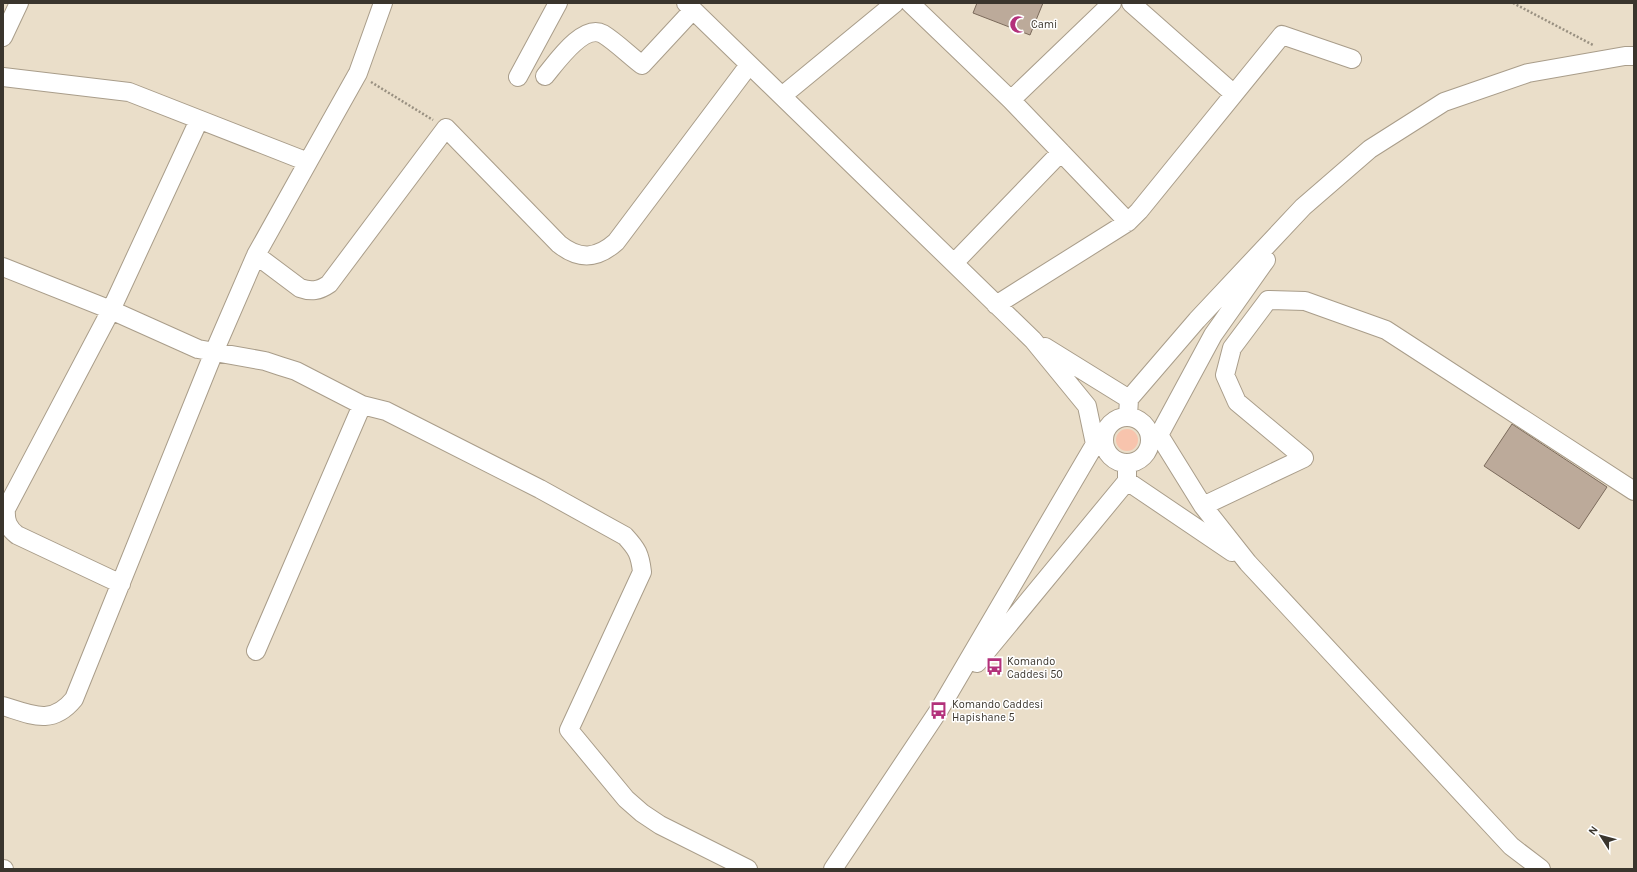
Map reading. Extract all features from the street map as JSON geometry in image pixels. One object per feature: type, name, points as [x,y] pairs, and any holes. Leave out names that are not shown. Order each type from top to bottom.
[{"type":"street","points":[[3,37],[19,3]]},
{"type":"street","points":[[3,706],[38,717],[49,717],[59,713],[74,699],[214,352],[256,255],[358,73],[383,3]]},
{"type":"street","points":[[518,77],[558,3]]},
{"type":"street","points":[[782,96],[895,3]]},
{"type":"street","points":[[910,3],[1011,100],[1128,222]]},
{"type":"street","points":[[1011,100],[1112,3]]},
{"type":"street","points":[[1131,3],[1234,94]]},
{"type":"street","points":[[544,76],[577,40],[590,33],[603,34],[642,65],[689,6],[1033,340],[1087,406],[1099,441],[1108,453],[1113,458],[1127,463],[1141,459],[1146,454],[1154,436],[1213,335],[1303,207]]},
{"type":"street","points":[[996,305],[1128,222],[1139,211],[1282,35],[1352,59]]},
{"type":"street","points":[[833,869],[939,710],[1109,425],[1129,408],[1197,320],[1303,207],[1370,149],[1444,102],[1528,73],[1634,56]]},
{"type":"street","points":[[256,255],[300,288],[307,291],[323,289],[329,284],[446,128],[559,244],[567,250],[578,254],[597,254],[608,249],[616,242],[749,65]]},
{"type":"street","points":[[3,77],[129,92],[308,162]]},
{"type":"street","points":[[121,584],[17,535],[11,530],[7,523],[6,509],[111,310],[199,120]]},
{"type":"street","points":[[954,263],[1061,152]]},
{"type":"street","points":[[3,267],[111,310],[198,349],[264,361],[296,371],[362,405],[386,411],[540,489],[625,536],[636,547],[641,558],[642,572],[569,730],[626,798],[642,813],[660,825],[748,869]]},
{"type":"street","points":[[1202,506],[1304,458],[1237,402],[1225,375],[1232,348],[1268,300],[1305,300],[1386,330],[1634,491]]},
{"type":"street","points":[[1033,340],[1129,408],[1147,426],[1202,506],[1248,563],[1511,846],[1541,869]]},
{"type":"street","points":[[256,651],[362,405]]},
{"type":"street","points":[[939,710],[1127,481],[1127,463]]},
{"type":"street","points":[[1127,481],[1248,563]]},
{"type":"path","points":[[1513,3],[1616,58]]},
{"type":"path","points":[[358,73],[446,128]]},
{"type":"shaded area","points":[[1127,429],[1135,432],[1138,440],[1135,448],[1127,451],[1119,448],[1116,440],[1119,432]]},
{"type":"building","name":"Cami","points":[[977,3],[1043,3],[1030,35],[973,13]]},
{"type":"building","points":[[1512,424],[1607,487],[1579,529],[1484,466]]},
{"type":"place","name":"Cami","points":[[1018,24]]},
{"type":"place","name":"Komando Caddesi 50","points":[[994,667]]},
{"type":"place","name":"Komando Caddesi Hapishane 5","points":[[939,710]]}]
